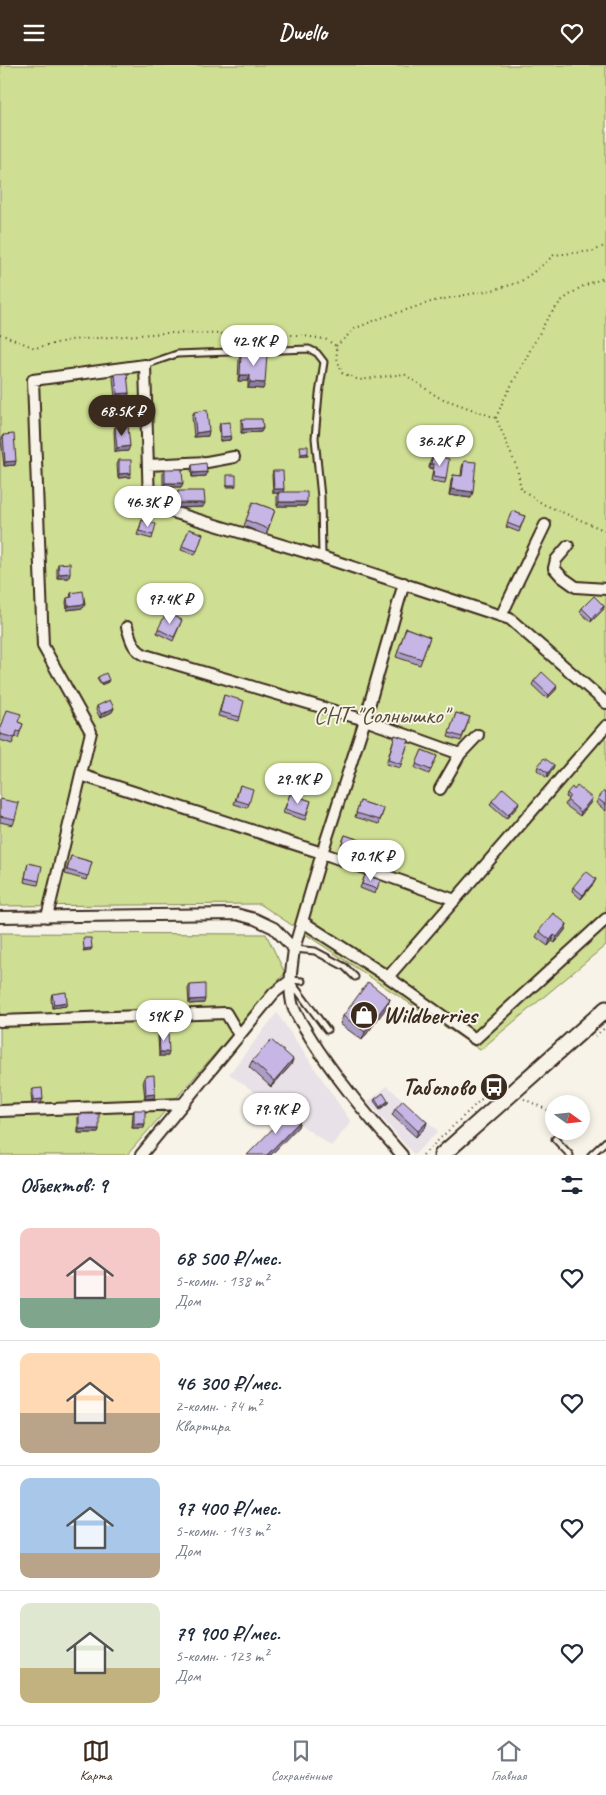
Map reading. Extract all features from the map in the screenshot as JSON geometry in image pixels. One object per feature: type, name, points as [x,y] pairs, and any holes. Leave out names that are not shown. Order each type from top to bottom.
[{"type":"main road","points":[[442,1155],[606,1009]]},
{"type":"street","points":[[47,917],[91,732],[43,646],[33,380],[145,365],[149,505],[322,557],[510,619],[606,703]]},
{"type":"street","points":[[148,465],[207,462],[234,457]]},
{"type":"street","points":[[501,616],[545,525]]},
{"type":"street","points":[[568,546],[556,560],[554,568],[562,577],[576,587],[606,589]]},
{"type":"street","points":[[402,1155],[369,1117],[317,1048],[293,1005],[290,980],[294,949],[304,922],[322,853],[364,721],[404,583]]},
{"type":"street","points":[[127,627],[132,646],[138,652],[145,655],[364,721],[460,755]]},
{"type":"street","points":[[388,977],[606,726]]},
{"type":"street","points":[[440,789],[460,755],[478,735]]},
{"type":"street","points":[[81,775],[322,853],[455,900]]},
{"type":"street","points":[[0,917],[236,915],[255,919],[274,928],[294,949]]},
{"type":"street","points":[[304,922],[388,977],[475,1039],[606,919]]},
{"type":"street","points":[[141,1155],[274,993],[290,980]]},
{"type":"street","points":[[0,1021],[226,1013],[239,1035]]},
{"type":"street","points":[[0,1111],[183,1104]]},
{"type":"lane","points":[[145,365],[177,354],[308,349],[317,353],[324,362],[315,439],[321,497],[322,557]]},
{"type":"lane","points":[[294,949],[315,951],[345,967],[355,977]]},
{"type":"lane","points":[[290,980],[302,981]]},
{"type":"lane","points":[[290,980],[327,1030]]},
{"type":"lane","points":[[556,1140],[570,1155]]},
{"type":"lane","points":[[591,1155],[606,1141]]},
{"type":"path","points":[[336,345],[356,328],[381,317],[434,301],[497,289],[520,282],[554,255],[594,251],[606,245]]},
{"type":"path","points":[[496,417],[547,319],[561,301],[581,287],[606,277]]},
{"type":"path","points":[[242,334],[242,351]]},
{"type":"path","points":[[423,1155],[494,1087]]},
{"type":"path","points":[[523,1098],[545,1109]]},
{"type":"shaded area","points":[[277,1013],[351,1122],[331,1146],[229,1074]]},
{"type":"shaded area","points":[[387,1086],[438,1131],[414,1155],[368,1102]]},
{"type":"green space","name":"СНТ \"Солнышко\"","points":[[0,65],[606,65],[606,945],[480,1050],[260,904],[0,906]]},
{"type":"green space","points":[[0,933],[266,934],[285,973],[127,1155],[0,1155]]},
{"type":"building","points":[[241,354],[267,355],[265,383],[250,382],[250,375],[240,375]]},
{"type":"building","points":[[127,373],[129,393],[117,394],[115,374]]},
{"type":"building","points":[[207,410],[209,431],[196,433],[194,412]]},
{"type":"building","points":[[242,419],[262,419],[263,428],[243,429]]},
{"type":"building","points":[[230,422],[231,436],[221,437],[220,423]]},
{"type":"building","points":[[128,426],[130,446],[117,448],[115,427]]},
{"type":"building","points":[[14,434],[16,461],[5,462],[3,435]]},
{"type":"building","points":[[300,446],[308,446],[308,453],[301,454]]},
{"type":"building","points":[[438,456],[449,459],[446,479],[433,477],[434,464],[431,464],[432,458],[437,459]]},
{"type":"building","points":[[119,460],[131,460],[131,473],[119,474]]},
{"type":"building","points":[[464,461],[476,462],[473,492],[451,489],[453,475],[462,476]]},
{"type":"building","points":[[206,463],[207,472],[193,473],[192,465]]},
{"type":"building","points":[[165,469],[182,469],[183,483],[165,483]]},
{"type":"building","points":[[273,471],[283,471],[284,489],[274,489]]},
{"type":"building","points":[[227,475],[236,475],[236,485],[227,485]]},
{"type":"building","points":[[178,491],[204,491],[205,503],[178,503]]},
{"type":"building","points":[[279,492],[307,492],[307,502],[279,502]]},
{"type":"building","points":[[253,502],[275,510],[268,529],[246,520]]},
{"type":"building","points":[[512,511],[525,516],[520,528],[507,523]]},
{"type":"building","points":[[142,520],[156,524],[153,535],[139,531]]},
{"type":"building","points":[[189,529],[203,534],[197,551],[182,546]]},
{"type":"building","points":[[70,563],[70,573],[59,574],[58,564]]},
{"type":"building","points":[[83,591],[85,604],[68,606],[67,598],[72,597],[71,593]]},
{"type":"building","points":[[594,596],[604,606],[592,618],[582,608]]},
{"type":"building","points":[[166,613],[182,620],[174,637],[158,629]]},
{"type":"building","points":[[406,628],[430,637],[422,659],[398,651]]},
{"type":"building","points":[[542,672],[557,686],[549,695],[534,681]]},
{"type":"building","points":[[106,673],[109,680],[101,683],[98,677]]},
{"type":"building","points":[[224,695],[244,701],[240,717],[220,712]]},
{"type":"building","points":[[110,700],[114,708],[101,714],[97,706]]},
{"type":"building","points":[[7,710],[21,714],[18,722],[23,724],[20,732],[17,731],[15,738],[0,734]]},
{"type":"building","points":[[456,713],[470,717],[462,737],[449,733]]},
{"type":"building","points":[[395,735],[409,740],[401,764],[388,760]]},
{"type":"building","points":[[422,750],[437,756],[431,770],[416,764]]},
{"type":"building","points":[[544,758],[554,765],[548,773],[538,766]]},
{"type":"building","points":[[240,785],[253,789],[249,804],[236,800]]},
{"type":"building","points":[[577,786],[592,798],[581,812],[567,800],[570,796],[567,793],[572,787],[574,790]]},
{"type":"building","points":[[503,788],[519,802],[508,815],[492,801]]},
{"type":"building","points":[[604,791],[606,793],[606,805],[598,799]]},
{"type":"building","points":[[290,794],[311,801],[306,816],[285,809]]},
{"type":"building","points":[[0,799],[19,803],[15,819],[0,816]]},
{"type":"building","points":[[360,801],[384,809],[380,820],[356,813]]},
{"type":"building","points":[[345,835],[360,840],[356,852],[341,846]]},
{"type":"building","points":[[71,856],[92,862],[88,876],[67,870]]},
{"type":"building","points":[[28,863],[42,866],[39,881],[25,878]]},
{"type":"building","points":[[586,871],[596,879],[583,895],[573,887]]},
{"type":"building","points":[[365,875],[380,880],[377,889],[362,884]]},
{"type":"building","points":[[553,913],[567,924],[557,937],[554,935],[550,940],[539,931]]},
{"type":"building","points":[[83,938],[91,938],[92,948],[84,949]]},
{"type":"building","name":"Wildberries","points":[[368,982],[390,999],[365,1032],[343,1016]]},
{"type":"building","points":[[205,984],[205,999],[190,1000],[190,985]]},
{"type":"building","points":[[66,992],[67,1002],[54,1004],[52,994]]},
{"type":"building","points":[[159,1032],[168,1032],[169,1052],[160,1052]]},
{"type":"building","points":[[271,1040],[293,1059],[274,1081],[252,1061]]},
{"type":"building","points":[[154,1075],[155,1094],[146,1095],[145,1076]]},
{"type":"building","points":[[42,1088],[43,1099],[33,1100],[33,1089]]},
{"type":"building","points":[[383,1093],[388,1101],[380,1107],[375,1099]]},
{"type":"building","points":[[403,1100],[427,1122],[418,1131],[395,1109]]},
{"type":"building","points":[[134,1110],[145,1110],[145,1124],[134,1124]]},
{"type":"building","points":[[290,1111],[300,1121],[267,1155],[247,1155]]},
{"type":"building","points":[[79,1114],[99,1114],[99,1129],[79,1129]]},
{"type":"place","name":"Wildberries","points":[[364,1015]]},
{"type":"place","name":"Таболово","points":[[494,1087]]}]
